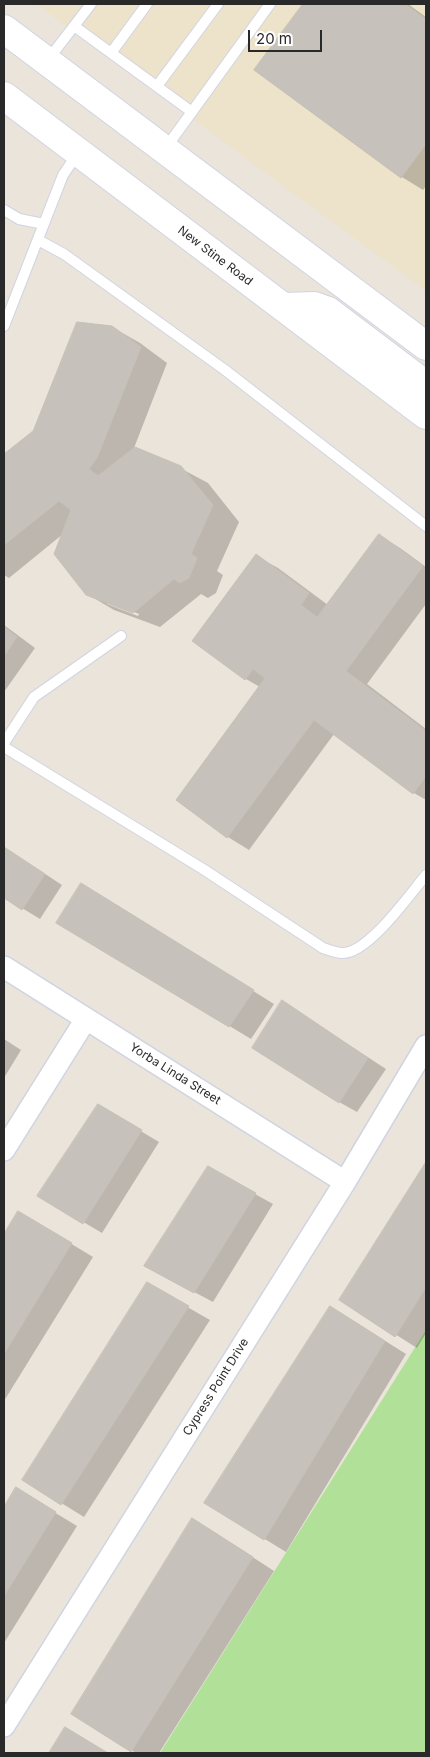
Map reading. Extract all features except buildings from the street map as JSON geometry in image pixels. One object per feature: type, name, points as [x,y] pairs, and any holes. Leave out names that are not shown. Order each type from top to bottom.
[{"type":"main road","points":[[4,29],[426,346]]},
{"type":"main road","name":"New Stine Road","points":[[4,96],[426,415]]},
{"type":"main road","points":[[283,307],[314,306],[328,310],[426,385]]},
{"type":"street","name":"Yorba Linda Street","points":[[4,967],[345,1182]]},
{"type":"street","points":[[4,1150],[86,1019]]},
{"type":"street","name":"Cypress Point Drive","points":[[4,1726],[345,1182],[426,1046]]},
{"type":"lane","points":[[47,62],[91,4]]},
{"type":"lane","points":[[111,52],[147,4]]},
{"type":"lane","points":[[157,86],[218,4]]},
{"type":"lane","points":[[164,150],[270,4]]},
{"type":"lane","points":[[74,26],[192,112]]},
{"type":"lane","points":[[4,326],[63,175],[78,152]]},
{"type":"lane","points":[[4,210],[19,220],[44,224]]},
{"type":"lane","points":[[38,240],[64,254],[225,370],[426,525]]},
{"type":"lane","points":[[4,743],[34,697],[121,636]]},
{"type":"lane","points":[[4,747],[203,869],[323,948],[343,954],[357,949],[374,936],[426,875]]},
{"type":"shaded area","points":[[36,4],[426,4],[426,291]]},
{"type":"green space","points":[[426,1330],[426,1753],[160,1753]]}]
